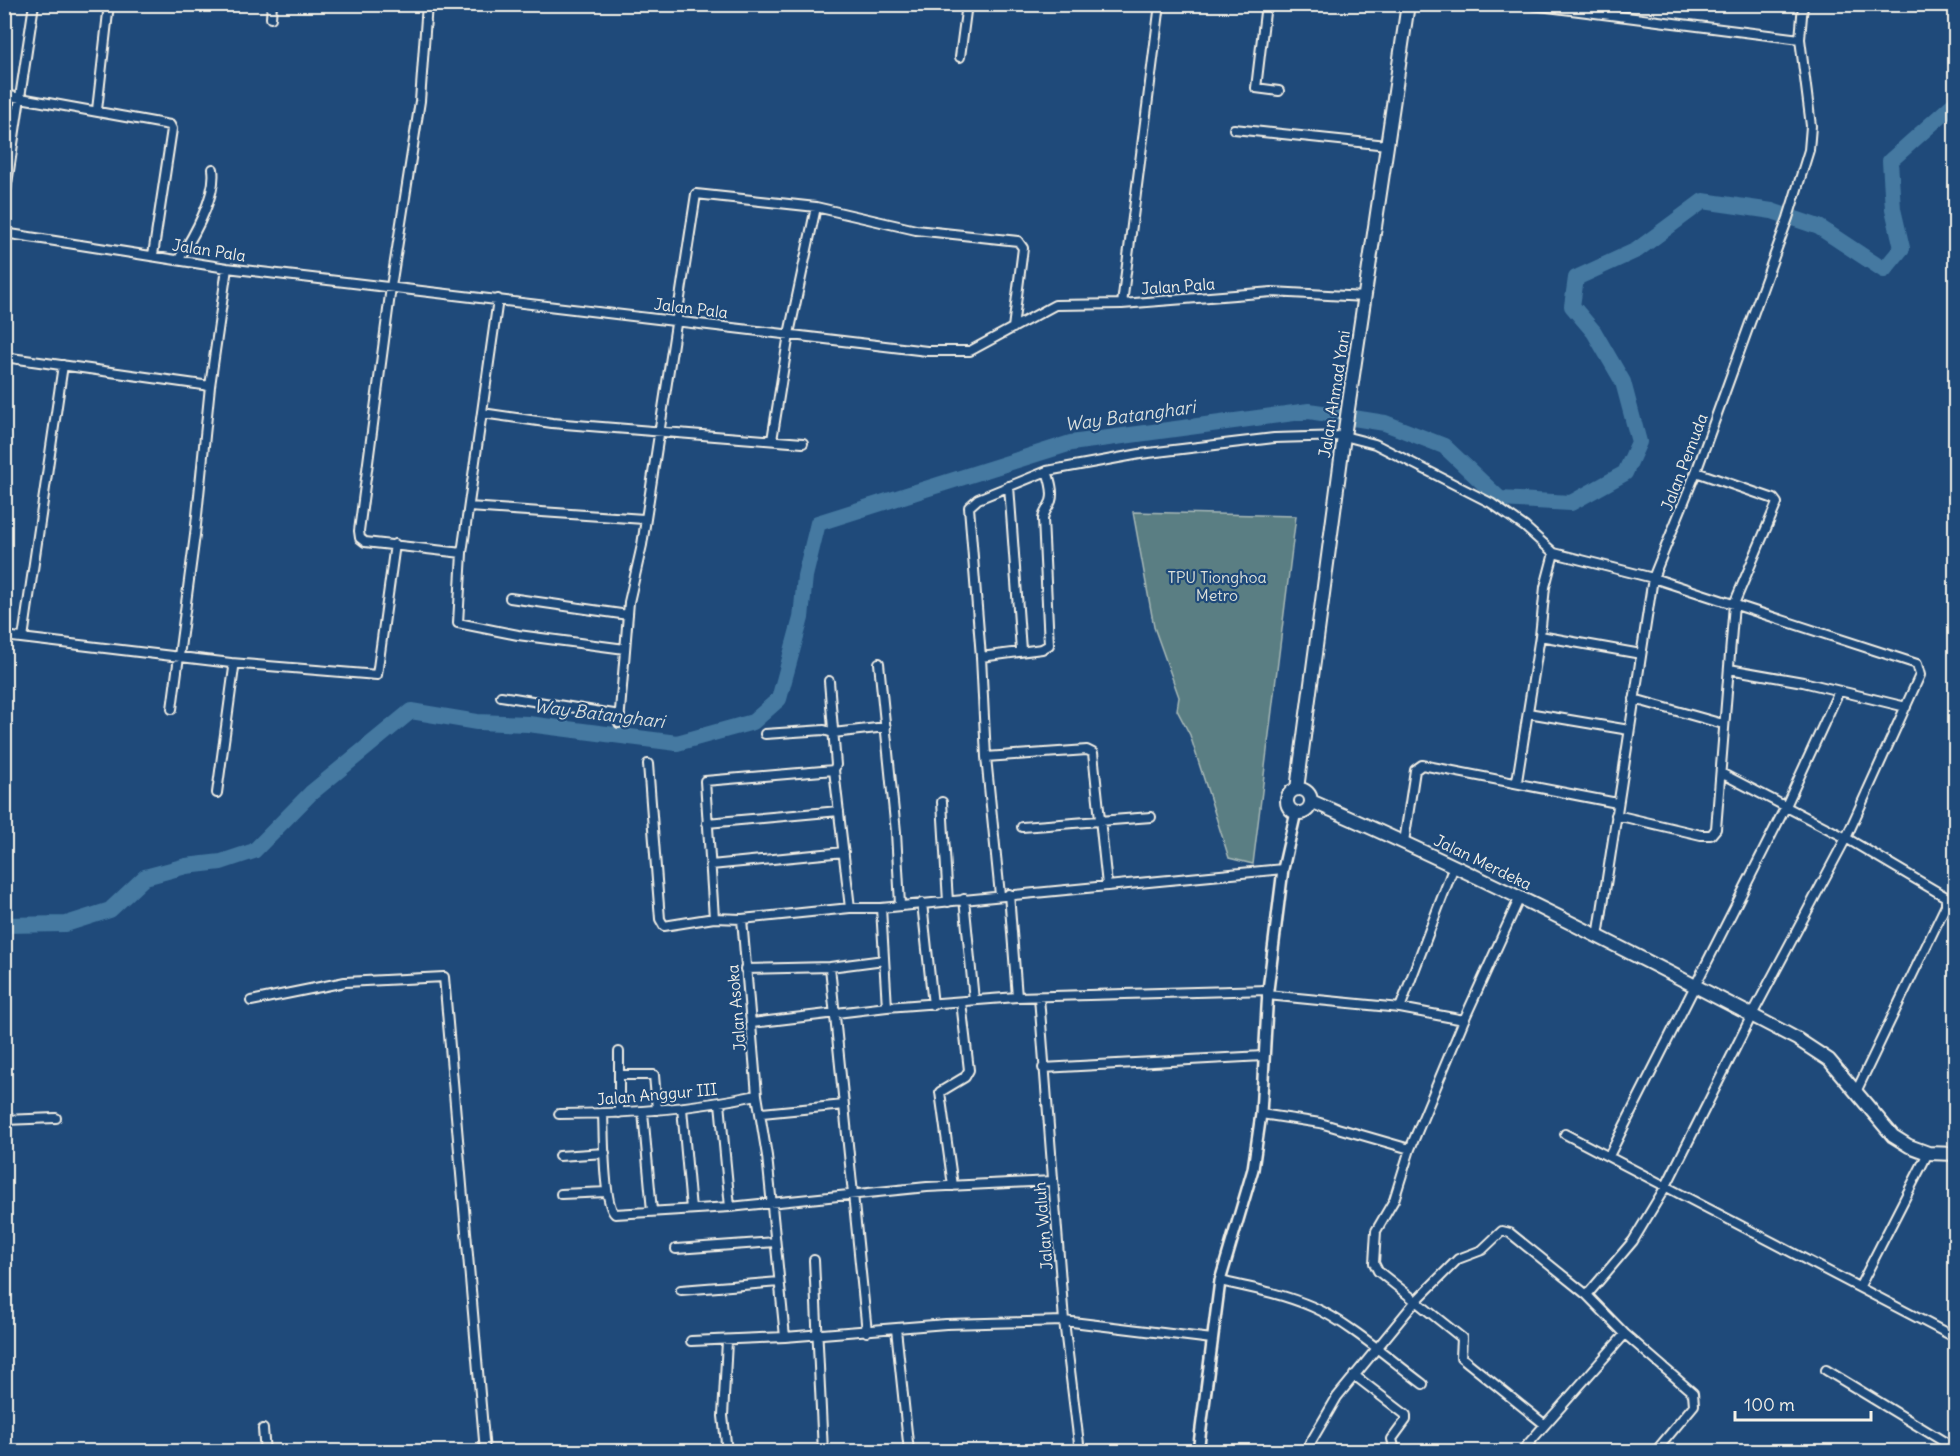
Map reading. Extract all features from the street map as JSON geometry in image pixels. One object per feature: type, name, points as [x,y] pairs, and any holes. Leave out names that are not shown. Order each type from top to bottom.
[{"type":"main road","name":"Jalan Ahmad Yani","points":[[1297,789],[1345,432],[1408,4]]},
{"type":"main road","points":[[1297,789],[1305,791],[1311,801],[1304,811],[1296,812],[1287,802],[1289,794],[1297,789]]},
{"type":"main road","name":"Jalan Merdeka","points":[[1311,801],[1520,897],[1752,1015],[1814,1049],[1829,1060],[1893,1136],[1909,1146],[1928,1152],[1956,1154]]},
{"type":"street","points":[[4,204],[34,4]]},
{"type":"street","points":[[98,110],[109,4]]},
{"type":"street","points":[[271,18],[272,4]]},
{"type":"street","points":[[427,4],[420,101],[391,287],[358,531],[360,538],[365,542],[462,553]]},
{"type":"street","points":[[960,57],[967,4]]},
{"type":"street","points":[[1122,304],[1160,4]]},
{"type":"street","points":[[1266,4],[1256,88],[1279,91]]},
{"type":"street","points":[[1524,4],[1800,39]]},
{"type":"street","points":[[1612,14],[1613,4]]},
{"type":"street","name":"Jalan Pemuda","points":[[1598,937],[1653,578],[1695,472],[1788,218],[1809,150],[1810,126],[1800,39],[1803,4]]},
{"type":"street","points":[[4,95],[165,123],[172,129],[153,255]]},
{"type":"street","points":[[1234,129],[1388,146]]},
{"type":"street","points":[[179,259],[196,231],[206,204],[213,169]]},
{"type":"street","points":[[501,696],[619,719],[628,615],[696,194],[816,207],[916,230],[1021,243],[1023,248],[1013,328]]},
{"type":"street","points":[[772,440],[789,334],[816,207]]},
{"type":"street","name":"Jalan Pala","points":[[4,233],[227,268],[498,298],[927,351],[960,352],[984,345],[1055,306],[1122,304],[1272,292],[1365,297]]},
{"type":"street","points":[[172,710],[195,535],[210,386],[227,268]]},
{"type":"street","points":[[498,298],[462,553],[458,623],[518,635],[625,649]]},
{"type":"street","points":[[4,357],[210,386]]},
{"type":"street","points":[[23,638],[63,365]]},
{"type":"street","points":[[482,413],[803,443]]},
{"type":"street","points":[[1000,895],[986,757],[969,507],[978,499],[1047,471],[1140,454],[1345,432],[1375,444],[1491,503],[1525,527],[1554,553],[1653,578],[1917,664],[1920,675],[1846,838],[1752,1015],[1666,1186],[1633,1241],[1587,1295]]},
{"type":"street","points":[[981,657],[1042,649],[1049,645],[1043,519],[1044,510],[1051,502],[1051,484],[1047,471]]},
{"type":"street","points":[[1616,815],[1701,835],[1711,835],[1716,829],[1734,604],[1777,501],[1695,472]]},
{"type":"street","points":[[1009,486],[1021,650]]},
{"type":"street","points":[[469,507],[644,519]]},
{"type":"street","points":[[4,636],[178,658],[376,675],[395,544]]},
{"type":"street","points":[[1517,781],[1540,636],[1545,587],[1554,553]]},
{"type":"street","points":[[510,598],[628,615]]},
{"type":"street","points":[[1540,636],[1641,654]]},
{"type":"street","points":[[217,793],[234,668],[231,663]]},
{"type":"street","points":[[879,663],[900,905]]},
{"type":"street","points":[[1730,669],[1906,707]]},
{"type":"street","points":[[829,681],[834,770],[850,908]]},
{"type":"street","points":[[1609,1156],[1696,987],[1839,691]]},
{"type":"street","points":[[1634,699],[1723,724]]},
{"type":"street","points":[[1528,713],[1629,730]]},
{"type":"street","points":[[765,734],[824,730],[833,733],[886,727]]},
{"type":"street","points":[[986,757],[1091,751],[1094,755],[1107,885]]},
{"type":"street","points":[[648,764],[661,924],[668,926],[714,918],[742,919],[850,908],[881,908],[1283,869]]},
{"type":"street","points":[[1404,842],[1415,770],[1418,766],[1517,781],[1617,803]]},
{"type":"street","points":[[714,918],[704,784],[706,780],[834,770]]},
{"type":"street","points":[[1721,773],[1846,838],[1956,904]]},
{"type":"street","points":[[942,802],[948,902]]},
{"type":"street","points":[[707,823],[839,811]]},
{"type":"street","points":[[1198,1452],[1220,1281],[1246,1203],[1261,1114],[1268,992],[1283,869],[1296,812]]},
{"type":"street","points":[[1022,827],[1151,817]]},
{"type":"street","points":[[711,865],[844,852]]},
{"type":"street","points":[[1400,1008],[1454,866]]},
{"type":"street","points":[[1009,894],[1017,997]]},
{"type":"street","points":[[1520,897],[1464,1020],[1410,1149],[1394,1200],[1376,1231],[1374,1263],[1378,1271],[1462,1338],[1461,1357],[1544,1424]]},
{"type":"street","points":[[964,899],[974,1000]]},
{"type":"street","points":[[1856,1092],[1946,900]]},
{"type":"street","points":[[922,903],[933,1005]]},
{"type":"street","points":[[881,908],[887,1007]]},
{"type":"street","name":"Jalan Asoka","points":[[742,919],[757,1095],[762,1113],[785,1337]]},
{"type":"street","points":[[746,969],[831,967],[884,960]]},
{"type":"street","points":[[831,967],[867,1332]]},
{"type":"street","points":[[251,1001],[345,982],[444,977],[485,1452]]},
{"type":"street","points":[[752,1023],[887,1007],[1017,997],[1268,992],[1400,1008],[1464,1020]]},
{"type":"street","name":"Jalan Waluh","points":[[1039,997],[1064,1321],[1080,1452]]},
{"type":"street","points":[[953,1186],[940,1092],[965,1077],[969,1070],[961,1002]]},
{"type":"street","points":[[618,1052],[619,1113]]},
{"type":"street","points":[[1043,1068],[1263,1056]]},
{"type":"street","points":[[619,1076],[654,1075],[657,1110]]},
{"type":"street","name":"Jalan Anggur III","points":[[559,1114],[643,1112],[720,1103],[757,1095]]},
{"type":"street","points":[[720,1103],[730,1207]]},
{"type":"street","points":[[762,1113],[844,1105]]},
{"type":"street","points":[[682,1108],[691,1209]]},
{"type":"street","points":[[643,1112],[652,1211]]},
{"type":"street","points":[[603,1114],[610,1209],[615,1214],[730,1207],[953,1186],[1053,1181]]},
{"type":"street","points":[[1261,1114],[1320,1123],[1410,1149]]},
{"type":"street","points":[[4,1120],[56,1118]]},
{"type":"street","points":[[1565,1134],[1956,1338]]},
{"type":"street","points":[[1860,1286],[1928,1152]]},
{"type":"street","points":[[559,1156],[605,1153]]},
{"type":"street","points":[[561,1194],[608,1192]]},
{"type":"street","points":[[1305,1452],[1337,1397],[1415,1302],[1458,1259],[1482,1250],[1502,1231],[1510,1233],[1587,1295],[1625,1334],[1694,1395],[1694,1405],[1655,1452]]},
{"type":"street","points":[[676,1249],[775,1242]]},
{"type":"street","points":[[814,1260],[823,1452]]},
{"type":"street","points":[[1220,1281],[1276,1293],[1316,1308],[1376,1348],[1423,1384]]},
{"type":"street","points":[[681,1290],[779,1282]]},
{"type":"street","points":[[691,1341],[727,1341],[896,1329],[1064,1321],[1212,1339]]},
{"type":"street","points":[[896,1329],[909,1452]]},
{"type":"street","points":[[1521,1452],[1625,1334]]},
{"type":"street","points":[[727,1341],[723,1416],[727,1452]]},
{"type":"street","points":[[1826,1370],[1953,1447]]},
{"type":"street","points":[[1354,1375],[1406,1415],[1406,1420],[1392,1439],[1394,1447],[1400,1452]]},
{"type":"street","points":[[263,1429],[265,1452]]},
{"type":"green space","name":"TPU Tionghoa Metro","points":[[1133,512],[1296,516],[1253,864],[1229,858],[1190,735],[1177,710],[1179,697],[1154,627]]},
{"type":"waterway","name":"Way Batanghari","points":[[4,925],[66,924],[110,910],[145,877],[186,866],[221,862],[254,851],[311,793],[411,711],[477,722],[528,724],[677,743],[753,722],[779,699],[801,618],[805,576],[818,523],[1071,443],[1309,411],[1385,423],[1444,446],[1500,499],[1571,503],[1625,473],[1639,442],[1623,382],[1594,332],[1572,306],[1576,278],[1637,250],[1703,201],[1772,211],[1819,227],[1884,270],[1902,248],[1893,209],[1890,161],[1956,102]]}]
